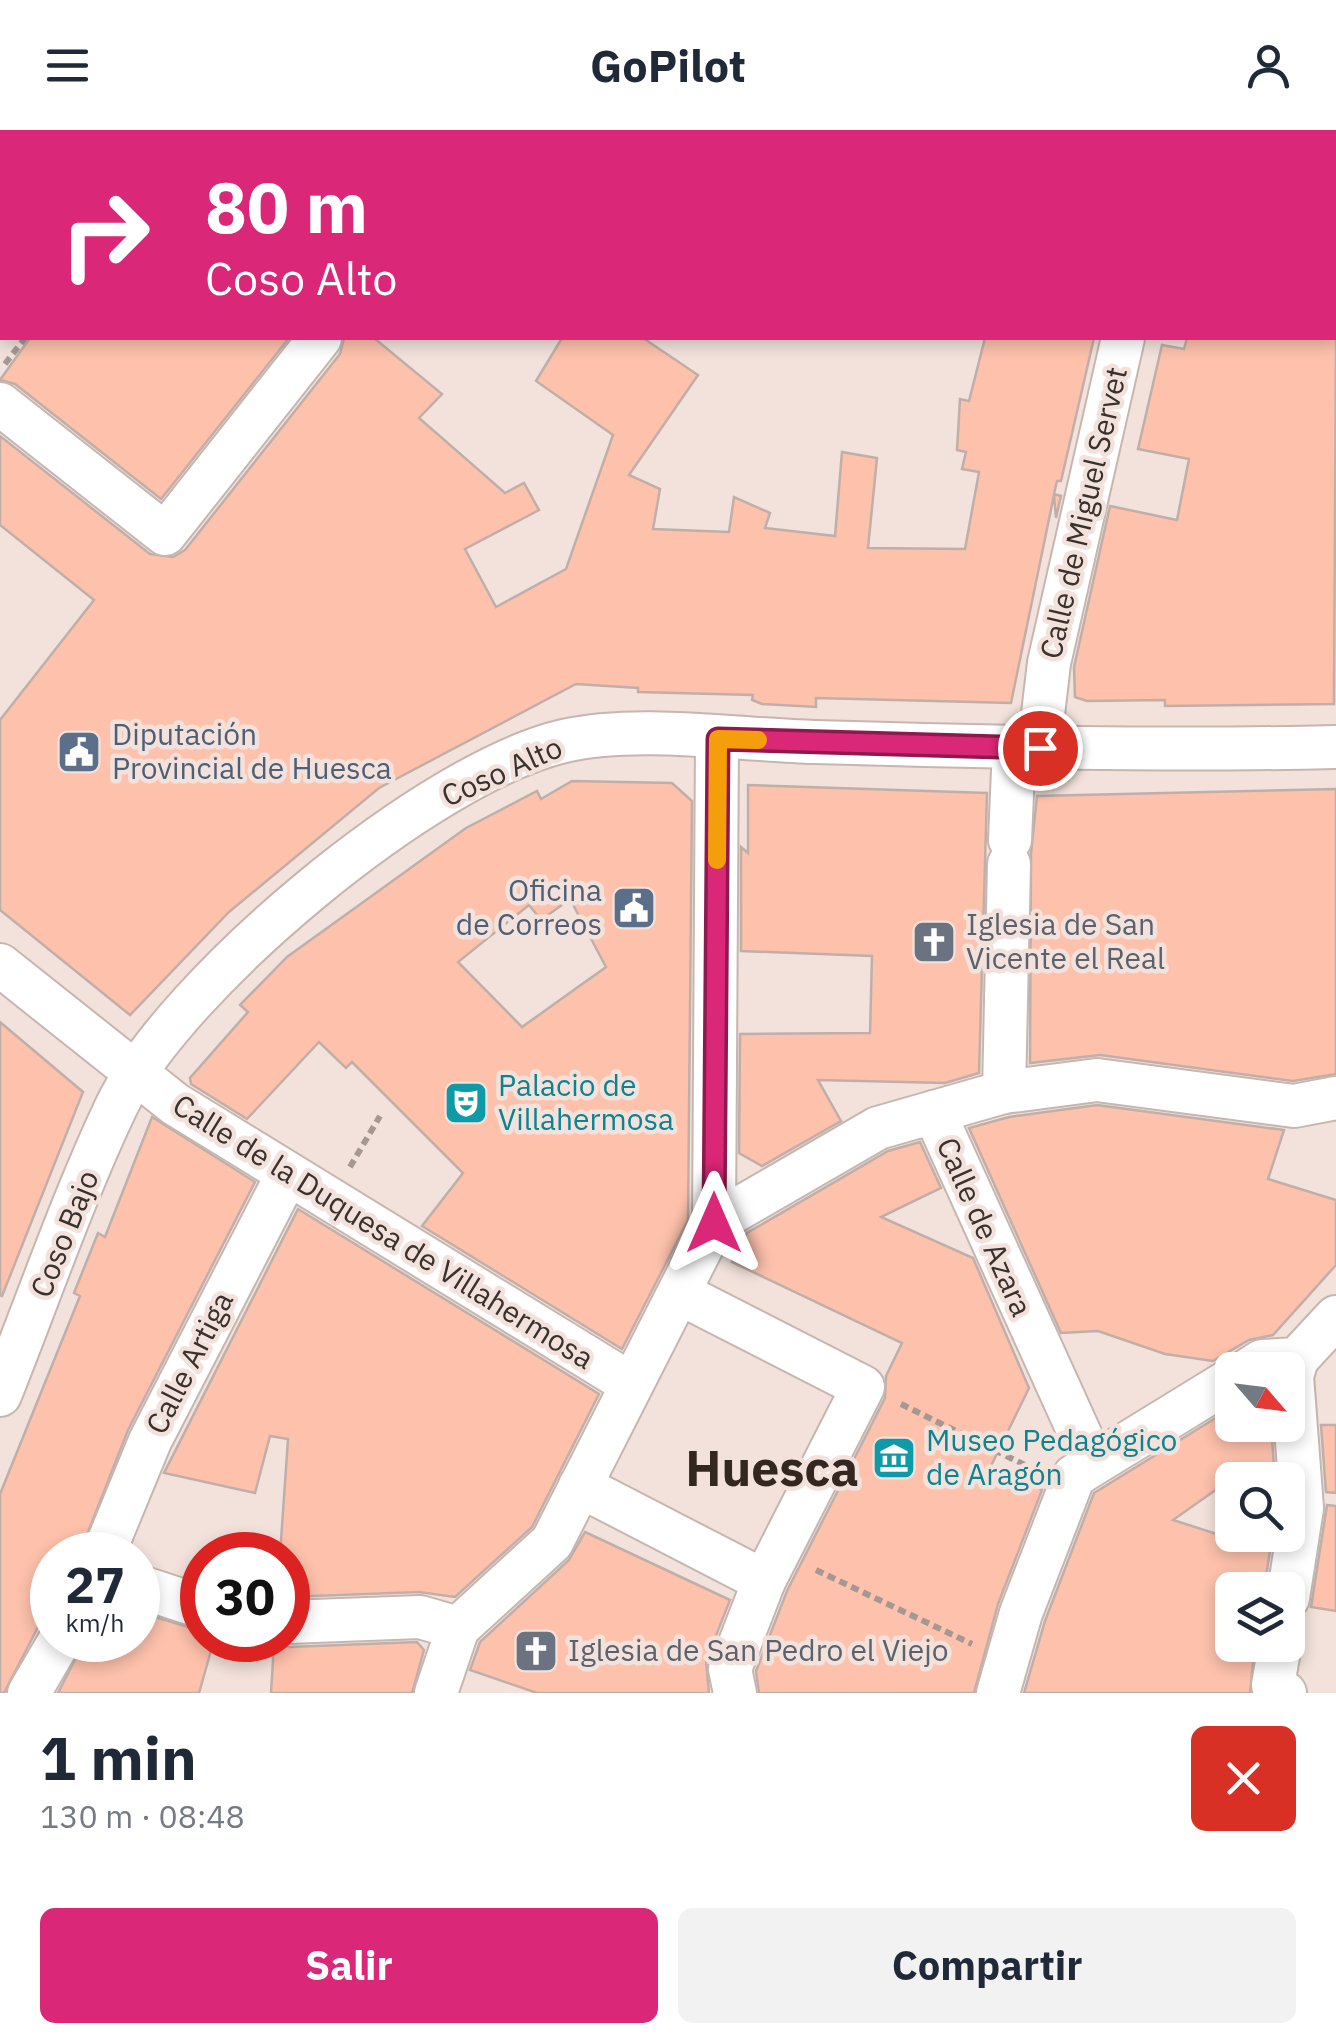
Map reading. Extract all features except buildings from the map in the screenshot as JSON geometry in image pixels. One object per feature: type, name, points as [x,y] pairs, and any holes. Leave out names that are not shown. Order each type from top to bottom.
[{"type":"street","points":[[0,404],[164,534],[318,340]]},
{"type":"street","name":"Calle de Miguel Servet","points":[[1004,1092],[1009,852],[1027,748],[1123,340]]},
{"type":"street","name":"Coso Alto","points":[[136,1077],[203,990],[258,934],[414,813],[520,757],[564,741],[650,736],[1027,748],[1336,746]]},
{"type":"street","points":[[436,1693],[458,1628],[552,1542],[708,1236],[718,739]]},
{"type":"street","name":"Calle de la Duquesa de Villahermosa","points":[[0,966],[136,1077],[330,1201],[632,1384]]},
{"type":"street","name":"Coso Bajo","points":[[0,1395],[118,1104],[136,1077]]},
{"type":"street","points":[[708,1236],[878,1128],[1004,1092],[1098,1080],[1294,1106],[1336,1098]]},
{"type":"street","name":"Calle de Azara","points":[[934,1112],[1034,1342],[1083,1470]]},
{"type":"street","name":"Calle Artiga","points":[[112,1532],[150,1441],[287,1174]]},
{"type":"street","points":[[679,1292],[863,1387],[765,1580],[730,1669],[735,1693]]},
{"type":"street","points":[[1304,1352],[1336,1317]]},
{"type":"street","points":[[998,1693],[1021,1613],[1083,1470],[1215,1389]]},
{"type":"street","points":[[1292,1572],[1302,1508],[1297,1442]]},
{"type":"street","points":[[572,1501],[765,1580]]},
{"type":"street","points":[[310,1621],[420,1617],[458,1628]]},
{"type":"street","points":[[29,1693],[47,1662]]},
{"type":"street","points":[[1277,1662],[1273,1685],[1285,1693]]},
{"type":"path","points":[[0,370],[24,340]]},
{"type":"path","points":[[330,1201],[380,1116]]},
{"type":"path","points":[[863,1387],[998,1452]]},
{"type":"path","points":[[765,1580],[975,1646]]},
{"type":"slow traffic","points":[[717,860],[718,739],[758,740]]},
{"type":"place","name":"Diputación Provincial de Huesca","points":[[79,752]]},
{"type":"place","name":"Oficina de Correos","points":[[634,908]]},
{"type":"place","name":"Iglesia de San Vicente el Real","points":[[934,942]]},
{"type":"place","name":"Palacio de Villahermosa","points":[[466,1103]]},
{"type":"place","name":"Museo Pedagógico de Aragón","points":[[894,1458]]},
{"type":"place","name":"Iglesia de San Pedro el Viejo","points":[[536,1651]]},
{"type":"district","name":"Huesca","points":[[772,1468]]},
{"type":"route","points":[[714,1223],[718,739],[1040,748]]}]
